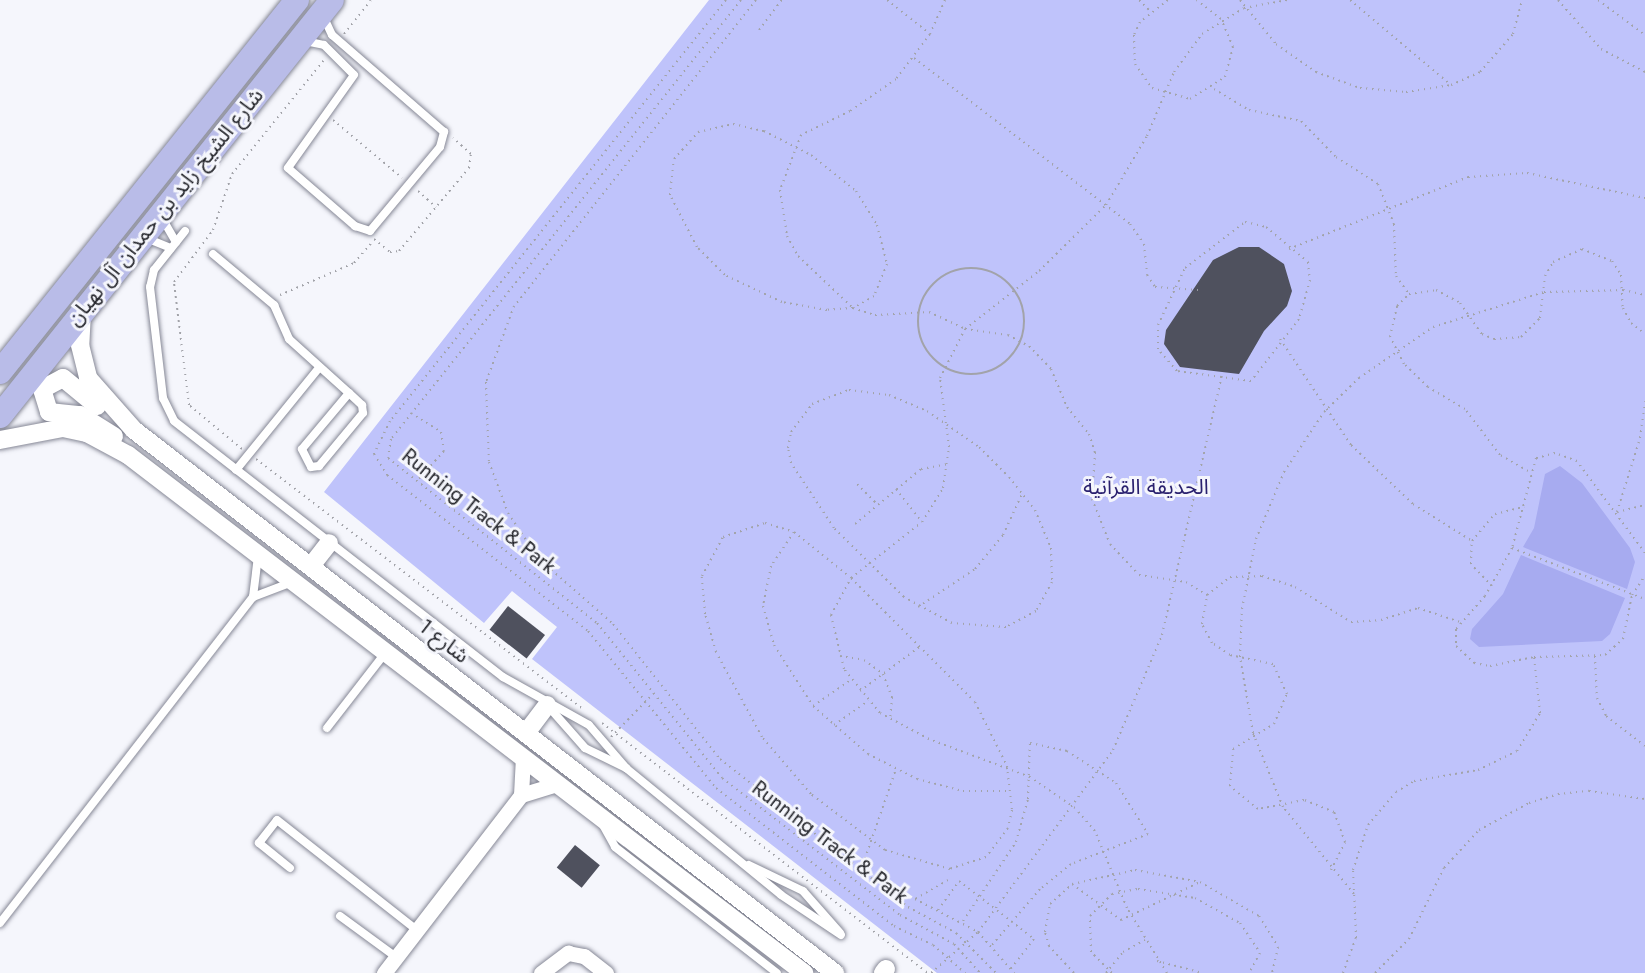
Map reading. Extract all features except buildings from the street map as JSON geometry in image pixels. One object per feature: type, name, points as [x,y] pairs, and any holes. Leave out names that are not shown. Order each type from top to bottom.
[{"type":"main road","name":"شارع الشيخ زايد بن حمدان آل نهيان","points":[[0,372],[297,0]]},
{"type":"main road","name":"شارع الشيخ زايد بن حمدان آل نهيان","points":[[0,416],[297,42],[324,3]]},
{"type":"main road","points":[[272,72],[286,40],[324,3]]},
{"type":"street","name":"شارع 1","points":[[82,311],[80,345],[88,378],[134,430],[835,973]]},
{"type":"street","points":[[134,430],[63,378],[42,389],[49,412],[94,423],[172,486]]},
{"type":"street","name":"شارع 1","points":[[0,440],[34,429],[76,430],[115,447],[172,486],[298,582],[804,973]]},
{"type":"street","points":[[311,566],[329,543]]},
{"type":"street","points":[[526,733],[547,705]]},
{"type":"street","points":[[384,973],[521,795],[523,757]]},
{"type":"street","points":[[521,795],[557,784]]},
{"type":"street","points":[[541,973],[568,953],[584,956],[606,973]]},
{"type":"lane","points":[[297,42],[316,41],[332,50],[354,75],[288,168],[365,231],[375,228],[443,143],[444,132],[339,41],[327,27],[324,3]]},
{"type":"lane","points":[[161,214],[174,245]]},
{"type":"lane","points":[[185,231],[154,270],[150,287],[165,406],[174,421],[489,667],[547,705],[579,719],[607,741],[626,768]]},
{"type":"lane","points":[[141,238],[174,245]]},
{"type":"lane","points":[[213,254],[269,300],[286,335],[319,368],[349,393],[362,405],[363,413],[321,464],[311,467],[302,449],[349,393]]},
{"type":"lane","points":[[236,471],[319,368]]},
{"type":"lane","points":[[253,597],[259,573],[254,549]]},
{"type":"lane","points":[[0,923],[253,597],[274,585],[298,582]]},
{"type":"lane","points":[[327,728],[387,651]]},
{"type":"lane","points":[[547,705],[576,741],[626,768],[748,865],[781,895],[841,935],[802,891],[748,865]]},
{"type":"lane","points":[[599,815],[615,847],[777,973]]},
{"type":"lane","points":[[290,868],[259,843],[277,820],[417,930]]},
{"type":"lane","points":[[340,916],[396,957]]},
{"type":"path","points":[[339,41],[371,0]]},
{"type":"path","points":[[726,0],[374,446],[380,469],[581,624],[716,788],[894,926],[951,958],[965,973]]},
{"type":"path","name":"Running Track & Park","points":[[741,0],[411,413],[387,451],[391,463],[590,616],[722,778],[900,915],[961,951],[981,973]]},
{"type":"path","points":[[756,0],[514,306],[486,382],[485,436],[504,505],[538,558],[609,619],[731,770],[908,908],[968,943],[996,973]]},
{"type":"path","points":[[759,30],[782,0]]},
{"type":"path","points":[[887,0],[930,34]]},
{"type":"path","points":[[853,308],[798,256],[787,236],[780,190],[794,146],[812,126],[874,97],[914,58],[930,34],[945,0]]},
{"type":"path","points":[[1139,0],[1150,11]]},
{"type":"path","points":[[1168,0],[1150,11],[1134,35],[1134,57],[1142,77],[1165,95],[1190,99],[1214,89],[1225,77],[1233,47],[1221,19],[1197,0]]},
{"type":"path","points":[[1240,0],[1244,8],[1289,54],[1338,82],[1383,92],[1450,85],[1480,72],[1504,49],[1522,0]]},
{"type":"path","points":[[1167,973],[1157,961],[1132,918],[1104,847],[1075,808],[1030,777],[1007,766],[890,721],[860,692],[852,679],[840,656],[831,615],[851,578],[866,562],[922,522],[943,488],[948,464],[943,421],[944,366],[965,329],[1014,290],[1106,206],[1186,52],[1221,19],[1244,8],[1270,1],[1287,0]]},
{"type":"path","points":[[1350,0],[1450,85]]},
{"type":"path","points":[[1557,0],[1601,49],[1645,72]]},
{"type":"path","points":[[1598,0],[1645,35]]},
{"type":"path","points":[[332,50],[232,174],[213,230],[174,282],[189,405],[249,454],[587,711]]},
{"type":"path","points":[[914,58],[1138,233],[1149,282],[1176,291],[1198,290]]},
{"type":"path","points":[[1214,89],[1250,110],[1301,121],[1335,157],[1372,178],[1388,205],[1395,234],[1394,265],[1409,294]]},
{"type":"path","points":[[326,114],[436,207]]},
{"type":"path","points":[[853,308],[874,296],[886,276],[877,225],[843,177],[794,146],[749,126],[706,129],[684,144],[674,159],[670,195],[697,247],[742,286],[804,307],[853,308],[875,315],[938,314],[965,329],[1020,340],[1051,369],[1067,407],[1089,434],[1095,452],[1092,499],[1110,544],[1139,575],[1177,580],[1207,595]]},
{"type":"path","points":[[365,231],[390,252],[399,251],[436,207],[473,159],[444,132]]},
{"type":"path","points":[[1288,249],[1439,185],[1497,173],[1556,177],[1645,198]]},
{"type":"path","points":[[1237,224],[1266,227],[1288,249],[1304,257],[1311,274],[1299,319],[1280,339],[1251,381],[1222,375],[1183,373],[1161,356],[1157,330],[1176,291],[1185,268],[1212,252],[1237,224]]},
{"type":"path","points":[[269,300],[354,263],[374,239]]},
{"type":"path","points":[[1528,471],[1500,455],[1465,409],[1415,377],[1395,350],[1390,321],[1409,294],[1436,290],[1449,294],[1465,313],[1494,339],[1521,337],[1540,318],[1544,292],[1553,262],[1582,249],[1612,261],[1623,290],[1631,323],[1645,334]]},
{"type":"path","points":[[959,269],[990,271],[1014,290],[1024,320],[1020,340],[1008,359],[988,371],[965,374],[944,366],[923,343],[920,313],[932,285],[959,269]]},
{"type":"path","points":[[1354,894],[1331,870],[1283,807],[1253,733],[1240,657],[1248,575],[1276,489],[1324,412],[1395,350],[1465,313],[1544,292],[1623,290],[1645,296]]},
{"type":"path","points":[[1280,339],[1324,412],[1380,476],[1473,541]]},
{"type":"path","points":[[596,718],[930,973],[961,951],[978,932],[1075,808],[1100,771],[1134,705],[1177,580],[1222,375]]},
{"type":"path","points":[[849,390],[889,395],[943,421],[994,461],[1022,494],[1044,528],[1054,565],[1046,597],[1036,611],[1006,627],[989,629],[952,623],[918,607],[866,562],[809,495],[791,463],[791,432],[812,404],[849,390]]},
{"type":"path","points":[[1617,512],[1640,438],[1639,413],[1645,401]]},
{"type":"path","points":[[411,413],[441,432],[444,451],[416,483]]},
{"type":"path","points":[[1645,553],[1617,512],[1567,455],[1543,454],[1528,471],[1525,507],[1512,548],[1492,586],[1460,622],[1456,646],[1474,663],[1490,666],[1534,657],[1595,656],[1616,649],[1623,639],[1632,595],[1645,576]]},
{"type":"path","points":[[855,524],[921,469],[948,464]]},
{"type":"path","points":[[857,484],[878,505]]},
{"type":"path","points":[[896,489],[922,522]]},
{"type":"path","points":[[918,607],[958,584],[983,561],[1003,535],[1022,494]]},
{"type":"path","points":[[1617,512],[1645,505]]},
{"type":"path","points":[[1492,586],[1471,564],[1473,541],[1495,514],[1525,507]]},
{"type":"path","points":[[750,524],[794,532],[851,578],[922,645],[975,702],[1007,766],[1012,810],[1004,836],[986,857],[969,866],[917,863],[870,842],[785,767],[762,737],[709,633],[702,576],[713,548],[750,524]]},
{"type":"path","points":[[794,532],[771,566],[763,606],[774,645],[813,706],[832,726],[896,769],[940,786],[1011,791]]},
{"type":"path","points":[[1512,548],[1645,599]]},
{"type":"path","points":[[1331,870],[1345,842],[1334,812],[1304,800],[1283,807],[1246,804],[1230,786],[1233,749],[1253,733],[1281,716],[1285,683],[1263,658],[1240,657],[1220,650],[1206,634],[1202,613],[1207,595],[1221,580],[1248,575],[1295,587],[1351,622],[1381,620],[1418,608],[1460,622]]},
{"type":"path","points":[[860,692],[922,645]]},
{"type":"path","points":[[840,656],[864,660],[883,674],[892,697],[890,721]]},
{"type":"path","points":[[1595,656],[1595,687],[1606,716],[1645,746]]},
{"type":"path","points":[[1343,973],[1356,938],[1354,894],[1357,846],[1396,792],[1434,774],[1499,764],[1532,733],[1542,690],[1534,657]]},
{"type":"path","points":[[813,706],[852,679]]},
{"type":"path","points":[[607,741],[654,694]]},
{"type":"path","points":[[832,726],[868,700]]},
{"type":"path","points":[[963,921],[981,898],[1016,842],[1030,777],[1030,743],[1067,751],[1100,771],[1129,798],[1148,834],[1104,847],[1057,875],[992,945]]},
{"type":"path","points":[[861,870],[896,769]]},
{"type":"path","points":[[1375,973],[1409,939],[1444,868],[1479,830],[1529,802],[1558,794],[1589,790],[1645,800]]},
{"type":"path","points":[[1074,973],[1049,946],[1045,932],[1050,903],[1072,884],[1114,872],[1157,871],[1200,882],[1231,896],[1268,924],[1278,947],[1272,973]]},
{"type":"path","points":[[948,880],[915,899],[963,921],[978,932],[992,945],[1014,973]]},
{"type":"path","points":[[938,910],[959,881],[1034,939],[1010,970]]},
{"type":"path","points":[[1072,884],[1116,919],[1132,918],[1200,882]]},
{"type":"path","points":[[1106,972],[1088,940],[1097,905],[1120,890],[1178,894],[1211,904],[1250,931],[1260,953],[1249,973]]},
{"type":"path","points":[[1106,972],[1123,952],[1145,940]]},
{"type":"path","points":[[1157,961],[1203,973]]},
{"type":"path","points":[[1106,972],[1112,973]]},
{"type":"green space","name":"الحديقة القرآنية","points":[[709,0],[1645,0],[1645,973],[937,973],[532,659],[557,627],[512,591],[484,623],[324,492]]},
{"type":"shaded area","points":[[1560,466],[1582,483],[1630,548],[1635,562],[1627,589],[1523,547],[1534,528],[1545,474]]},
{"type":"shaded area","points":[[1521,555],[1625,598],[1610,634],[1602,641],[1479,647],[1470,639],[1472,629],[1503,594]]}]
